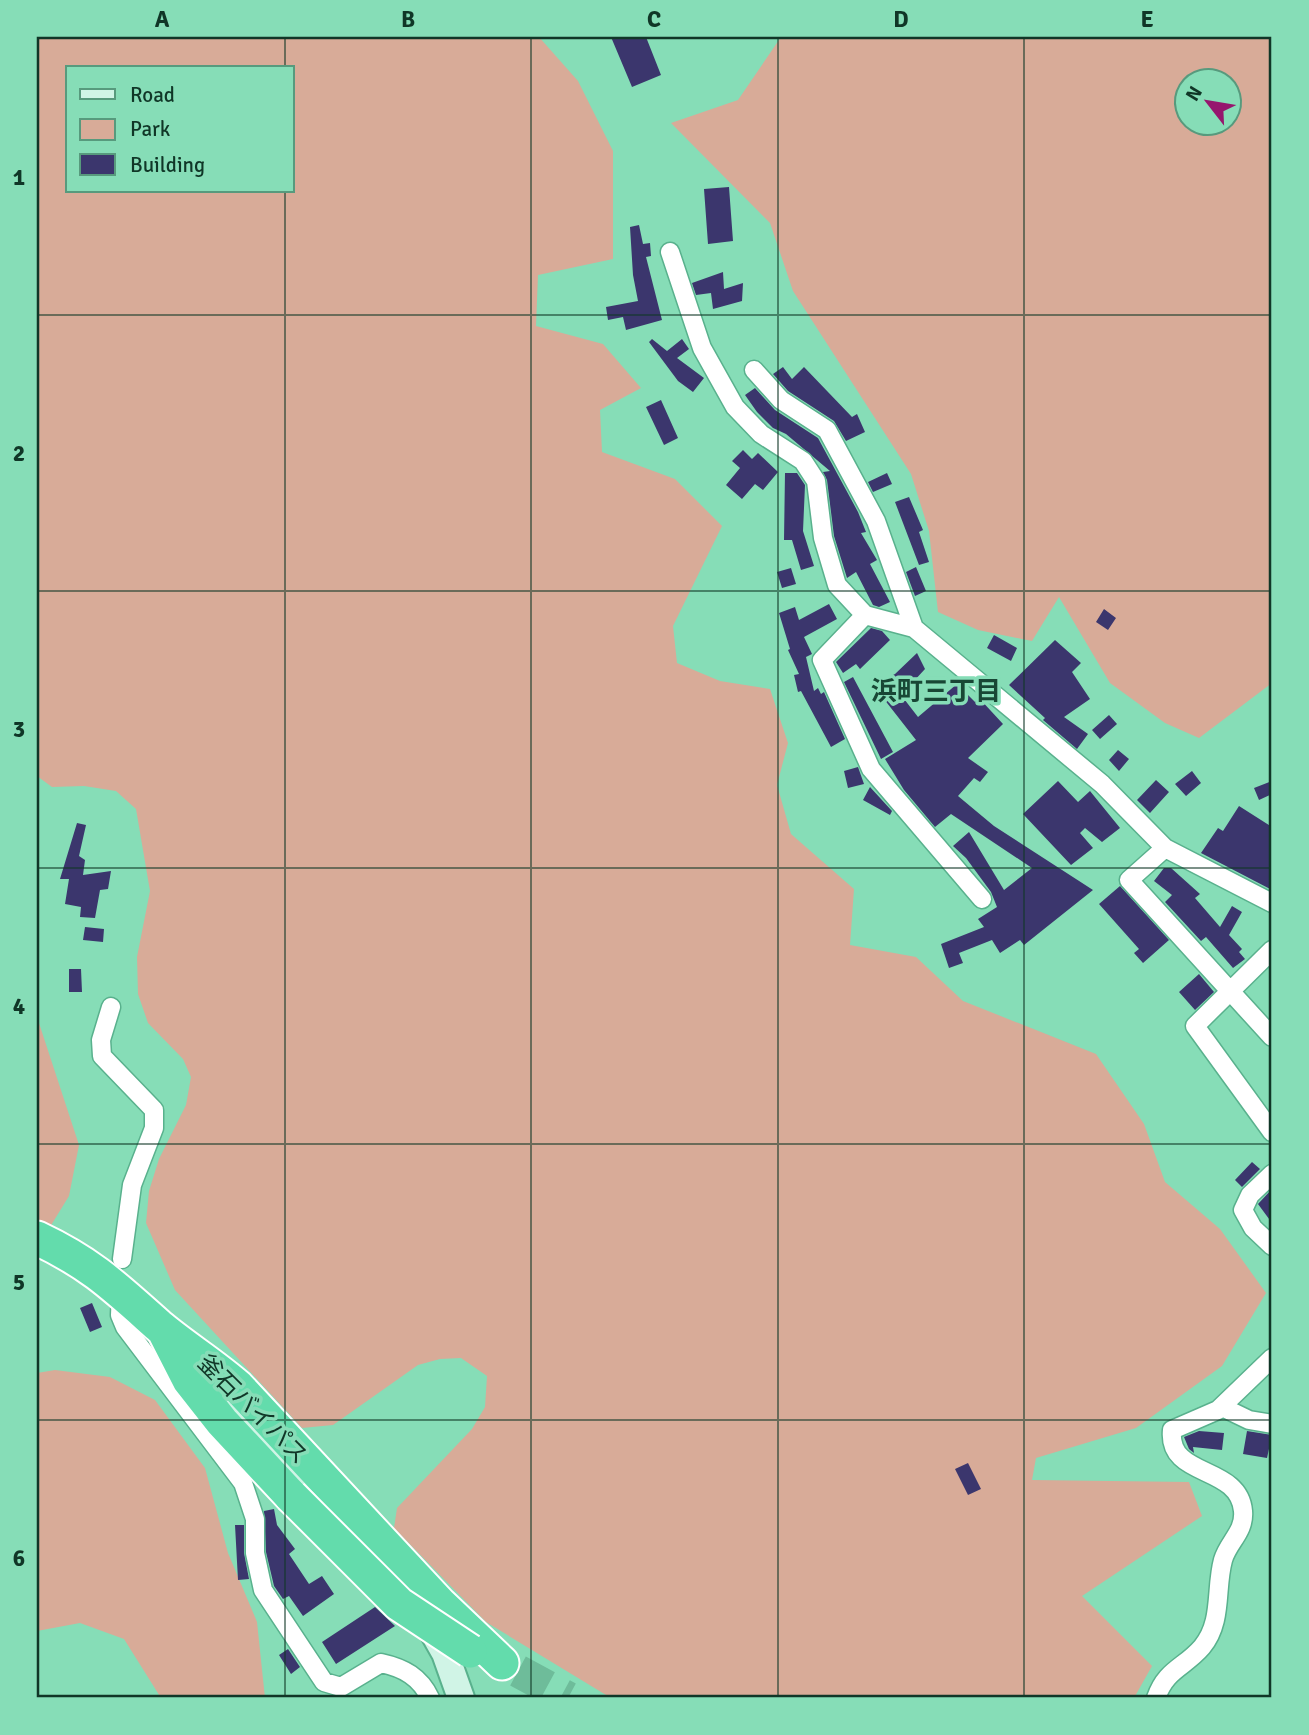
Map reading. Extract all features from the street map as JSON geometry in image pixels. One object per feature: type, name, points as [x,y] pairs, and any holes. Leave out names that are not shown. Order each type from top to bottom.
[{"type":"highway","points":[[37,1238],[71,1254],[105,1276],[162,1328]]},
{"type":"highway","name":"釜石バイパス","points":[[162,1328],[208,1360],[238,1387],[440,1604],[510,1667],[470,1651],[399,1604],[291,1496],[222,1422],[189,1380],[162,1328]]},
{"type":"street","points":[[670,252],[702,348],[735,407],[761,434],[803,461],[816,481],[823,538],[837,585],[865,615],[914,628],[1102,784],[1165,848],[1272,903]]},
{"type":"street","points":[[754,370],[781,400],[827,430],[876,521],[914,628]]},
{"type":"street","points":[[865,615],[822,660],[871,769],[982,899]]},
{"type":"street","points":[[1165,848],[1129,880],[1272,1037]]},
{"type":"street","points":[[1272,950],[1195,1027],[1272,1132]]},
{"type":"street","points":[[111,1007],[101,1040],[102,1056],[154,1110],[154,1128],[132,1185],[122,1259]]},
{"type":"street","points":[[1272,1174],[1250,1195],[1243,1210],[1253,1228],[1272,1246]]},
{"type":"street","points":[[121,1293],[120,1315],[125,1327],[243,1483],[255,1519],[255,1553],[263,1590],[324,1682],[341,1687],[381,1663],[398,1666],[423,1682],[430,1698]]},
{"type":"street","points":[[162,1328],[426,1619],[445,1653],[461,1698]]},
{"type":"street","points":[[1156,1698],[1174,1668],[1202,1647],[1216,1620],[1224,1558],[1241,1529],[1243,1510],[1235,1489],[1177,1457],[1170,1444],[1172,1430],[1222,1407],[1272,1358]]},
{"type":"street","points":[[1222,1407],[1249,1420],[1272,1424]]},
{"type":"green space","points":[[37,37],[539,37],[578,81],[613,151],[613,259],[538,275],[536,326],[603,344],[641,388],[600,410],[602,452],[675,479],[722,526],[673,626],[677,663],[720,681],[770,689],[788,743],[777,785],[791,834],[854,889],[850,945],[916,957],[963,1001],[1096,1054],[1144,1124],[1165,1182],[1220,1229],[1266,1293],[1222,1366],[1136,1428],[1036,1458],[1032,1480],[1189,1482],[1202,1516],[1082,1596],[1152,1666],[1134,1698],[611,1698],[486,1622],[394,1528],[397,1508],[472,1429],[485,1407],[487,1376],[461,1358],[440,1359],[418,1365],[333,1425],[302,1428],[175,1290],[146,1223],[149,1191],[159,1159],[186,1105],[191,1077],[183,1059],[148,1023],[138,994],[137,957],[150,891],[136,809],[116,791],[84,786],[52,787],[37,776]]},
{"type":"green space","points":[[781,37],[1272,37],[1272,683],[1199,738],[1165,723],[1110,683],[1059,597],[1032,641],[978,630],[938,612],[929,531],[911,474],[793,291],[770,223],[671,123],[738,100]]},
{"type":"green space","points":[[37,1017],[79,1145],[69,1196],[37,1248]]},
{"type":"green space","points":[[55,1370],[110,1377],[155,1400],[205,1468],[228,1553],[257,1622],[265,1698],[161,1698],[124,1639],[80,1623],[37,1631],[37,1373]]},
{"type":"building","points":[[611,37],[646,37],[661,75],[632,87]]},
{"type":"building","points":[[729,187],[733,241],[708,244],[704,189]]},
{"type":"building","points":[[639,225],[643,244],[650,243],[651,256],[646,257],[662,320],[626,330],[623,317],[608,320],[606,307],[638,301],[633,275],[630,227]]},
{"type":"building","points":[[723,272],[724,289],[743,283],[742,301],[713,309],[711,293],[696,295],[692,283]]},
{"type":"building","points":[[652,339],[667,351],[682,339],[689,349],[677,358],[704,378],[693,392],[678,381],[649,342]]},
{"type":"building","points":[[783,367],[792,379],[804,367],[852,417],[857,414],[865,432],[846,441],[834,421],[788,391],[773,374]]},
{"type":"building","points":[[755,388],[775,410],[818,438],[858,512],[866,532],[861,533],[877,560],[870,564],[890,602],[879,607],[873,605],[856,572],[847,578],[834,536],[827,480],[823,472],[830,471],[786,434],[773,428],[757,412],[745,395]]},
{"type":"building","points":[[661,400],[678,438],[664,445],[646,407]]},
{"type":"building","points":[[743,450],[752,459],[758,453],[778,472],[763,490],[755,484],[742,499],[726,485],[740,468],[732,461]]},
{"type":"building","points":[[785,473],[797,473],[805,485],[803,531],[814,566],[801,570],[792,540],[784,540]]},
{"type":"building","points":[[887,473],[892,484],[873,492],[868,482]]},
{"type":"building","points":[[909,497],[923,530],[919,532],[929,562],[919,565],[895,502]]},
{"type":"building","points":[[916,567],[926,591],[915,596],[906,572]]},
{"type":"building","points":[[791,568],[796,584],[782,588],[777,572]]},
{"type":"building","points":[[829,604],[837,619],[804,637],[812,654],[806,657],[814,691],[818,688],[821,694],[824,692],[845,739],[831,747],[801,691],[798,692],[794,675],[799,674],[788,650],[790,649],[779,613],[795,607],[799,620]]},
{"type":"building","points":[[1104,609],[1116,618],[1108,630],[1096,622]]},
{"type":"building","points":[[871,628],[882,631],[890,640],[860,669],[856,664],[843,673],[836,662]]},
{"type":"building","points":[[994,635],[1017,648],[1011,661],[987,648]]},
{"type":"building","points":[[1055,640],[1081,663],[1072,672],[1090,699],[1064,717],[1088,734],[1077,749],[1043,720],[1045,718],[1009,685]]},
{"type":"building","points":[[917,653],[925,669],[901,695],[918,717],[957,684],[975,702],[979,698],[1003,724],[968,758],[988,772],[980,782],[974,778],[958,796],[994,826],[1093,890],[1024,945],[1020,940],[1000,953],[992,940],[959,953],[963,963],[949,968],[941,944],[984,927],[978,919],[997,907],[991,892],[966,858],[953,846],[969,832],[1004,890],[1032,868],[951,814],[935,827],[904,790],[885,759],[916,740],[873,685],[895,674]]},
{"type":"building","points":[[853,677],[893,752],[881,759],[844,682]]},
{"type":"building","points":[[1109,715],[1117,724],[1100,739],[1092,730]]},
{"type":"building","points":[[1118,750],[1129,759],[1119,771],[1109,760]]},
{"type":"building","points":[[858,767],[864,784],[848,788],[844,771]]},
{"type":"building","points":[[1192,771],[1201,783],[1186,796],[1175,784]]},
{"type":"building","points":[[1156,780],[1169,792],[1150,813],[1137,800]]},
{"type":"building","points":[[1058,781],[1078,802],[1090,791],[1120,828],[1102,842],[1085,828],[1080,833],[1093,848],[1071,865],[1023,814]]},
{"type":"building","points":[[1272,781],[1272,794],[1259,800],[1254,788]]},
{"type":"building","points":[[870,787],[892,811],[890,815],[863,800]]},
{"type":"building","points":[[1239,806],[1272,827],[1272,890],[1201,853],[1218,828],[1223,831]]},
{"type":"building","points":[[77,823],[86,825],[79,856],[85,860],[83,875],[111,871],[108,889],[100,890],[95,918],[80,917],[81,907],[65,904],[69,879],[60,879]]},
{"type":"building","points":[[1164,868],[1171,868],[1200,894],[1195,898],[1220,927],[1232,906],[1242,912],[1229,935],[1242,949],[1239,952],[1245,959],[1233,968],[1206,937],[1201,941],[1165,902],[1172,895],[1154,881]]},
{"type":"building","points":[[1120,886],[1169,940],[1143,963],[1134,953],[1139,949],[1099,904]]},
{"type":"building","points":[[85,927],[104,929],[103,942],[83,940]]},
{"type":"building","points":[[69,969],[81,969],[82,992],[69,992]]},
{"type":"building","points":[[1199,974],[1214,992],[1195,1010],[1179,992]]},
{"type":"building","points":[[1252,1162],[1260,1169],[1242,1187],[1235,1180]]},
{"type":"building","points":[[1272,1189],[1272,1223],[1258,1204]]},
{"type":"building","points":[[92,1303],[102,1327],[90,1332],[80,1308]]},
{"type":"building","points":[[1199,1431],[1224,1433],[1222,1450],[1193,1447],[1194,1453],[1189,1449],[1184,1437]]},
{"type":"building","points":[[1247,1431],[1272,1435],[1267,1458],[1243,1454]]},
{"type":"building","points":[[968,1463],[981,1489],[968,1495],[955,1469]]},
{"type":"building","points":[[274,1509],[277,1525],[295,1549],[289,1554],[309,1584],[322,1576],[334,1594],[303,1616],[289,1596],[283,1599],[274,1586],[266,1552],[264,1511]]},
{"type":"building","points":[[235,1525],[244,1525],[244,1553],[249,1579],[238,1580]]},
{"type":"building","points":[[375,1607],[395,1626],[336,1664],[322,1642]]},
{"type":"building","points":[[288,1649],[300,1667],[291,1674],[279,1655]]},
{"type":"tunnel","points":[[518,1671],[568,1698]]},
{"type":"district","name":"浜町三丁目","points":[[936,692]]}]
